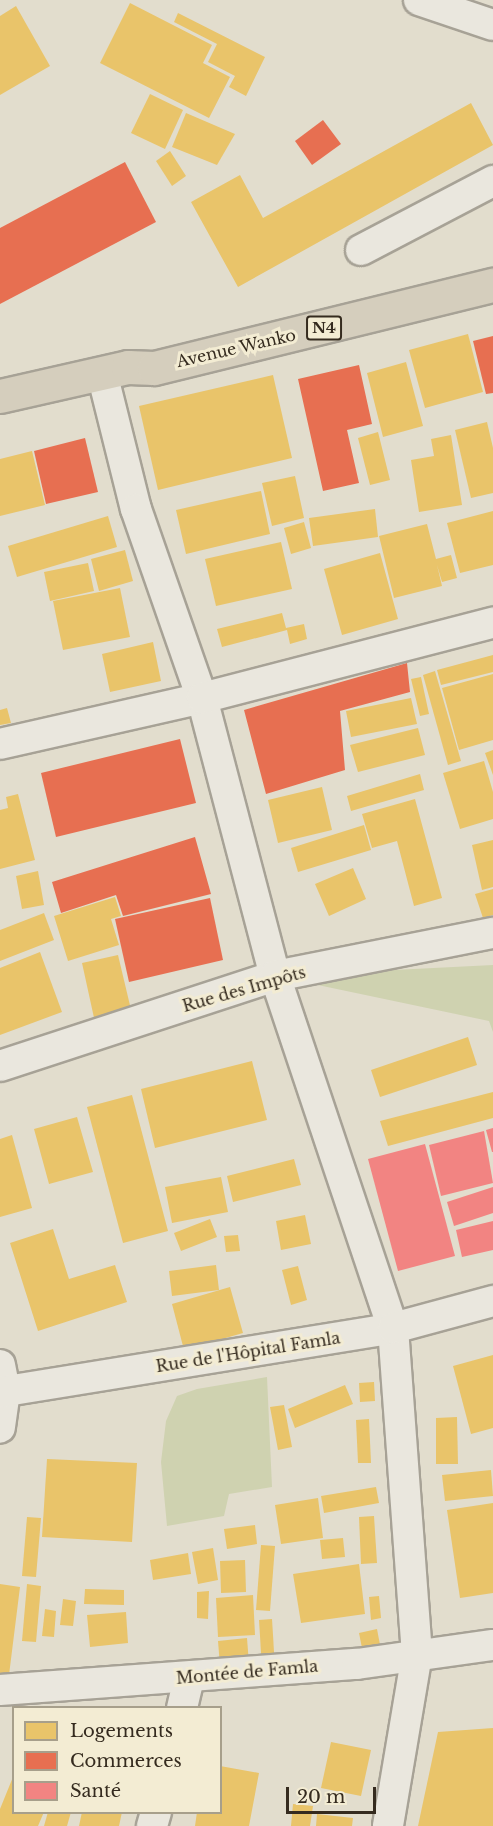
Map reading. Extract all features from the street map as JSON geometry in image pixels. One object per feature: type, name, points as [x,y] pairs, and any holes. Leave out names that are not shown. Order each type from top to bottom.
[{"type":"highway","name":"Avenue Wanko","points":[[0,396],[104,381],[131,383],[154,368],[493,285]]},
{"type":"highway","name":"Avenue Wanko","points":[[0,417],[104,381]]},
{"type":"street","points":[[418,0],[493,25]]},
{"type":"street","points":[[361,250],[493,180]]},
{"type":"street","points":[[104,381],[136,509],[202,698],[275,976],[393,1328],[417,1654],[388,1826]]},
{"type":"street","points":[[0,744],[202,698],[493,623]]},
{"type":"street","name":"Rue des Impôts","points":[[0,1066],[275,976],[493,933]]},
{"type":"street","name":"Rue de l'Hôpital Famla","points":[[2,1382],[393,1328],[493,1301]]},
{"type":"street","points":[[0,1428],[2,1382]]},
{"type":"street","name":"Montée de Famla","points":[[0,1690],[357,1664],[493,1645]]},
{"type":"street","points":[[182,1706],[189,1677]]},
{"type":"green space","points":[[493,965],[493,1032],[489,1021],[275,976]]},
{"type":"green space","points":[[267,1377],[272,1487],[229,1494],[224,1516],[167,1526],[161,1462],[166,1421],[177,1396],[197,1389]]},
{"type":"building: Logements","points":[[130,3],[212,45],[203,63],[230,77],[209,118],[100,63]]},
{"type":"building: Logements","points":[[16,6],[50,66],[0,95],[0,16]]},
{"type":"building: Logements","points":[[178,13],[265,57],[246,96],[229,87],[235,76],[208,62],[217,44],[174,22]]},
{"type":"building: Logements","points":[[150,94],[183,110],[165,149],[131,133]]},
{"type":"building: Logements","points":[[471,103],[493,145],[238,287],[191,202],[240,175],[263,218]]},
{"type":"building: Logements","points":[[186,113],[235,134],[217,165],[172,147]]},
{"type":"building: Logements","points":[[170,151],[186,176],[172,186],[156,161]]},
{"type":"building: Logements","points":[[468,334],[483,392],[425,408],[409,350]]},
{"type":"building: Logements","points":[[406,362],[423,426],[383,437],[367,373]]},
{"type":"building: Logements","points":[[273,375],[292,458],[158,490],[139,406]]},
{"type":"building: Logements","points":[[487,422],[493,448],[493,493],[471,498],[455,430]]},
{"type":"building: Logements","points":[[378,432],[390,480],[370,485],[358,438]]},
{"type":"building: Logements","points":[[451,435],[462,505],[419,512],[411,460],[434,456],[431,439]]},
{"type":"building: Logements","points":[[32,451],[45,505],[0,516],[0,459]]},
{"type":"building: Logements","points":[[295,476],[304,518],[272,526],[262,483]]},
{"type":"building: Logements","points":[[261,491],[270,534],[186,554],[176,510]]},
{"type":"building: Logements","points":[[375,509],[378,537],[313,546],[309,518]]},
{"type":"building: Logements","points":[[493,511],[493,565],[460,573],[447,523]]},
{"type":"building: Logements","points":[[108,516],[117,547],[17,577],[8,546]]},
{"type":"building: Logements","points":[[304,522],[311,548],[291,554],[284,528]]},
{"type":"building: Logements","points":[[427,524],[436,559],[451,555],[457,578],[442,582],[437,565],[442,586],[394,598],[379,536]]},
{"type":"building: Logements","points":[[281,542],[292,589],[216,606],[205,559]]},
{"type":"building: Logements","points":[[125,550],[133,581],[99,591],[91,559]]},
{"type":"building: Logements","points":[[380,553],[398,619],[342,635],[324,569]]},
{"type":"building: Logements","points":[[88,563],[94,591],[50,601],[44,572]]},
{"type":"building: Logements","points":[[120,588],[130,637],[63,650],[53,601]]},
{"type":"building: Logements","points":[[282,613],[286,628],[304,624],[307,639],[290,644],[287,630],[222,647],[217,629]]},
{"type":"building: Logements","points":[[153,642],[161,681],[110,692],[102,654]]},
{"type":"building: Logements","points":[[493,655],[493,672],[441,685],[437,670]]},
{"type":"building: Logements","points":[[435,671],[461,761],[448,765],[423,675]]},
{"type":"building: Logements","points":[[493,674],[493,740],[459,750],[442,688]]},
{"type":"building: Logements","points":[[421,677],[429,714],[420,716],[411,679]]},
{"type":"building: Logements","points":[[411,698],[417,724],[351,737],[346,711]]},
{"type":"building: Logements","points":[[7,708],[11,723],[0,725],[0,710]]},
{"type":"building: Logements","points":[[418,728],[425,755],[358,772],[350,745]]},
{"type":"building: Logements","points":[[493,750],[493,775],[485,753]]},
{"type":"building: Logements","points":[[484,761],[493,792],[493,819],[460,829],[443,773]]},
{"type":"building: Logements","points":[[420,774],[424,790],[351,811],[347,796]]},
{"type":"building: Logements","points":[[322,787],[332,830],[278,843],[268,800]]},
{"type":"building: Logements","points":[[18,794],[35,860],[0,869],[0,810],[8,808],[6,797]]},
{"type":"building: Logements","points":[[415,799],[442,898],[414,906],[397,841],[372,848],[362,814]]},
{"type":"building: Logements","points":[[364,825],[371,850],[298,872],[291,848]]},
{"type":"building: Logements","points":[[493,840],[493,887],[482,890],[472,845]]},
{"type":"building: Logements","points":[[353,868],[366,899],[329,916],[315,884]]},
{"type":"building: Logements","points":[[38,871],[44,905],[22,909],[16,876]]},
{"type":"building: Logements","points":[[493,889],[493,915],[483,918],[475,894]]},
{"type":"building: Logements","points":[[115,897],[121,916],[111,919],[119,945],[68,961],[54,916]]},
{"type":"building: Logements","points":[[44,913],[54,940],[0,961],[0,930]]},
{"type":"building: Logements","points":[[40,952],[62,1012],[0,1035],[0,968]]},
{"type":"building: Logements","points":[[118,955],[133,1018],[96,1027],[82,963]]},
{"type":"building: Logements","points":[[468,1037],[477,1065],[380,1097],[371,1070]]},
{"type":"building: Logements","points":[[252,1061],[267,1120],[155,1148],[141,1089]]},
{"type":"building: Logements","points":[[493,1092],[493,1118],[388,1146],[380,1121]]},
{"type":"building: Logements","points":[[132,1095],[168,1231],[123,1243],[87,1107]]},
{"type":"building: Logements","points":[[77,1117],[93,1172],[49,1184],[34,1129]]},
{"type":"building: Logements","points":[[12,1135],[32,1208],[0,1217],[0,1139]]},
{"type":"building: Logements","points":[[294,1159],[301,1185],[233,1202],[227,1176]]},
{"type":"building: Logements","points":[[221,1177],[228,1212],[172,1223],[165,1187]]},
{"type":"building: Logements","points":[[305,1215],[311,1244],[281,1250],[276,1221]]},
{"type":"building: Logements","points":[[210,1219],[217,1237],[181,1251],[174,1233]]},
{"type":"building: Logements","points":[[53,1229],[69,1279],[115,1265],[127,1302],[38,1331],[10,1243]]},
{"type":"building: Logements","points":[[238,1235],[240,1251],[226,1252],[224,1236]]},
{"type":"building: Logements","points":[[216,1265],[219,1290],[172,1296],[169,1271]]},
{"type":"building: Logements","points":[[298,1266],[307,1300],[291,1305],[282,1270]]},
{"type":"building: Logements","points":[[230,1287],[243,1333],[184,1350],[172,1304]]},
{"type":"building: Logements","points":[[493,1355],[493,1428],[471,1434],[453,1366]]},
{"type":"building: Logements","points":[[374,1382],[375,1401],[360,1402],[359,1383]]},
{"type":"building: Logements","points":[[345,1385],[353,1404],[295,1428],[288,1409]]},
{"type":"building: Logements","points":[[284,1405],[292,1447],[278,1450],[270,1407]]},
{"type":"building: Logements","points":[[457,1417],[458,1464],[436,1464],[436,1418]]},
{"type":"building: Logements","points":[[369,1419],[371,1463],[358,1463],[356,1420]]},
{"type":"building: Logements","points":[[47,1459],[137,1463],[132,1542],[42,1537]]},
{"type":"building: Logements","points":[[491,1470],[493,1496],[445,1501],[442,1475]]},
{"type":"building: Logements","points":[[376,1487],[379,1503],[324,1513],[321,1496]]},
{"type":"building: Logements","points":[[318,1498],[323,1538],[281,1544],[275,1505]]},
{"type":"building: Logements","points":[[493,1503],[493,1593],[460,1598],[447,1510]]},
{"type":"building: Logements","points":[[374,1516],[377,1563],[361,1564],[359,1517]]},
{"type":"building: Logements","points":[[27,1517],[41,1518],[36,1577],[22,1576]]},
{"type":"building: Logements","points":[[255,1525],[257,1544],[227,1549],[224,1529]]},
{"type":"building: Logements","points":[[343,1538],[345,1557],[322,1559],[320,1540]]},
{"type":"building: Logements","points":[[261,1545],[275,1546],[270,1611],[256,1610]]},
{"type":"building: Logements","points":[[213,1548],[218,1580],[198,1584],[192,1552]]},
{"type":"building: Logements","points":[[188,1553],[191,1574],[153,1580],[150,1560]]},
{"type":"building: Logements","points":[[245,1560],[246,1592],[221,1593],[220,1561]]},
{"type":"building: Logements","points":[[359,1564],[365,1614],[301,1623],[293,1574]]},
{"type":"building: Logements","points":[[0,1584],[20,1587],[6,1699],[0,1699]]},
{"type":"building: Logements","points":[[27,1584],[41,1586],[36,1642],[22,1641]]},
{"type":"building: Logements","points":[[85,1589],[124,1590],[124,1605],[84,1604]]},
{"type":"building: Logements","points":[[209,1591],[208,1619],[197,1618],[197,1592]]},
{"type":"building: Logements","points":[[253,1595],[255,1635],[218,1637],[216,1598]]},
{"type":"building: Logements","points":[[379,1596],[381,1618],[371,1620],[369,1597]]},
{"type":"building: Logements","points":[[63,1599],[76,1601],[73,1626],[60,1625]]},
{"type":"building: Logements","points":[[45,1609],[56,1611],[54,1637],[42,1636]]},
{"type":"building: Logements","points":[[126,1612],[128,1643],[90,1647],[87,1615]]},
{"type":"building: Logements","points":[[272,1619],[275,1668],[262,1669],[259,1620]]},
{"type":"building: Logements","points":[[377,1629],[381,1650],[363,1653],[359,1633]]},
{"type":"building: Logements","points":[[247,1638],[249,1664],[220,1666],[218,1641]]},
{"type":"building: Logements","points":[[493,1728],[493,1826],[418,1826],[438,1732]]},
{"type":"building: Logements","points":[[331,1742],[371,1750],[361,1796],[321,1788]]},
{"type":"building: Logements","points":[[222,1766],[259,1773],[249,1826],[195,1826],[197,1814],[222,1814]]},
{"type":"building: Logements","points":[[12,1779],[12,1814],[43,1814],[38,1826],[0,1826],[0,1809]]},
{"type":"building: Logements","points":[[293,1804],[313,1806],[310,1826],[291,1826]]},
{"type":"building: Logements","points":[[47,1814],[70,1814],[67,1826],[44,1826]]},
{"type":"building: Logements","points":[[82,1814],[122,1814],[119,1826],[79,1826]]},
{"type":"building: Logements","points":[[317,1814],[353,1818],[352,1826],[316,1826]]},
{"type":"building: Commerces","points":[[323,120],[341,144],[312,165],[295,141]]},
{"type":"building: Commerces","points":[[125,162],[156,222],[0,304],[0,228]]},
{"type":"building: Commerces","points":[[493,336],[493,393],[486,394],[473,341]]},
{"type":"building: Commerces","points":[[359,365],[372,424],[347,430],[359,483],[323,491],[298,379]]},
{"type":"building: Commerces","points":[[85,438],[98,492],[46,504],[34,451]]},
{"type":"building: Commerces","points":[[407,663],[410,692],[340,711],[345,770],[266,794],[244,710]]},
{"type":"building: Commerces","points":[[180,739],[196,803],[56,837],[41,773]]},
{"type":"building: Commerces","points":[[195,837],[211,894],[123,916],[116,895],[61,913],[52,882]]},
{"type":"building: Commerces","points":[[210,898],[223,960],[129,982],[115,919]]},
{"type":"building: Santé","points":[[493,1128],[493,1152],[492,1152],[486,1130]]},
{"type":"building: Santé","points":[[484,1131],[493,1183],[441,1196],[429,1145]]},
{"type":"building: Santé","points":[[425,1144],[455,1256],[398,1271],[368,1159]]},
{"type":"building: Santé","points":[[493,1187],[493,1213],[454,1226],[447,1202]]},
{"type":"building: Santé","points":[[493,1221],[493,1250],[462,1257],[456,1230]]}]
